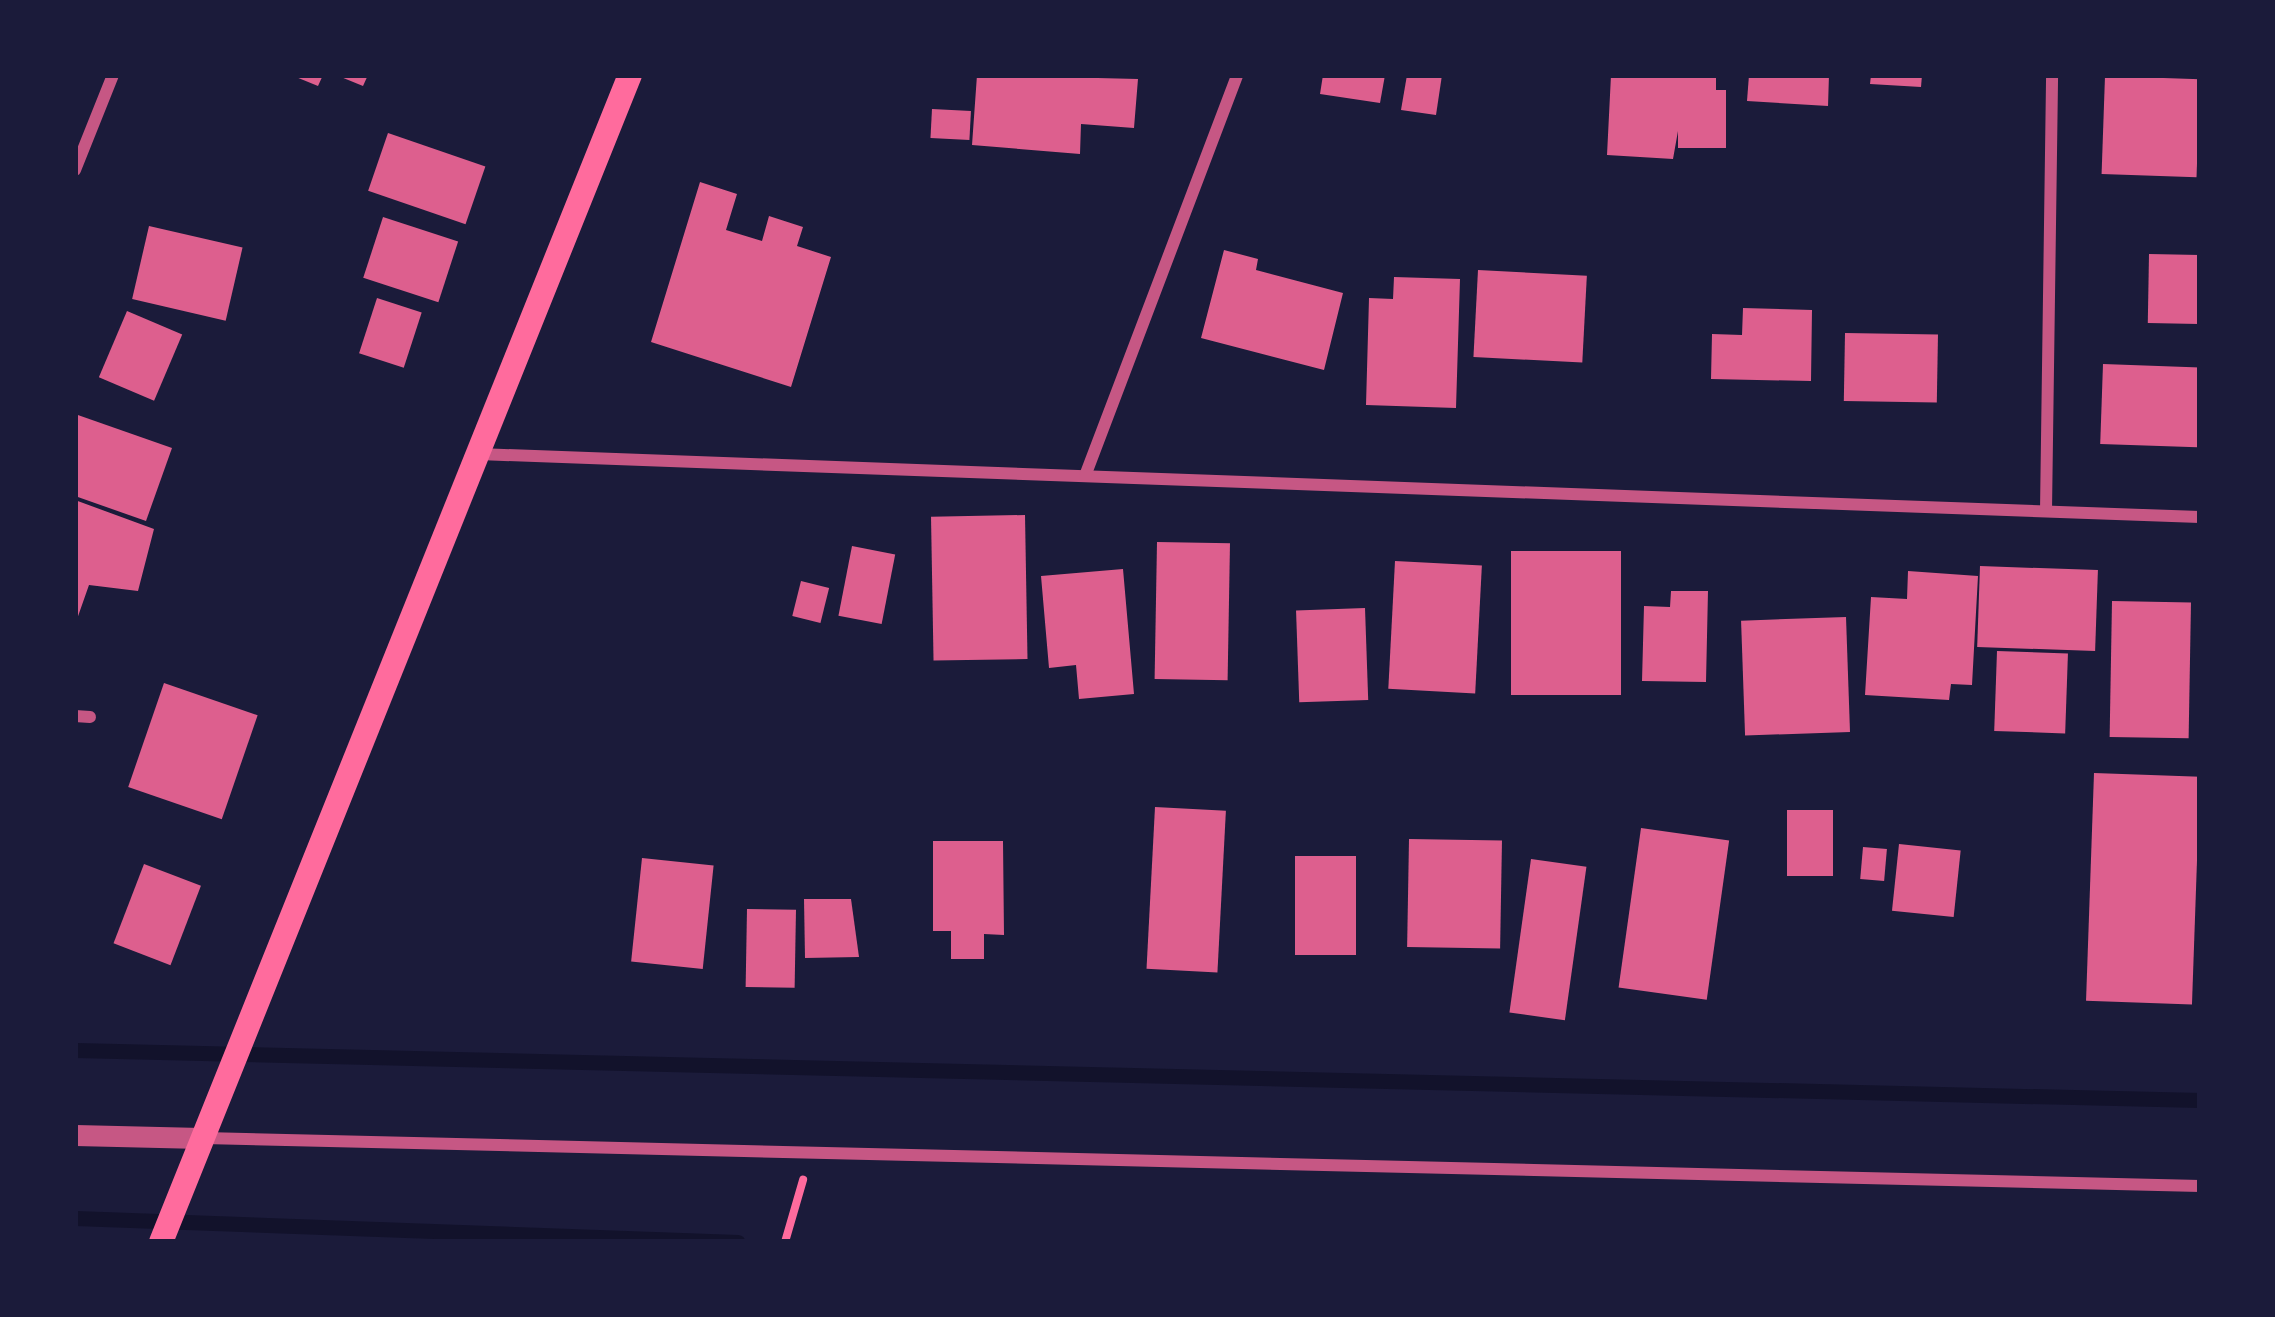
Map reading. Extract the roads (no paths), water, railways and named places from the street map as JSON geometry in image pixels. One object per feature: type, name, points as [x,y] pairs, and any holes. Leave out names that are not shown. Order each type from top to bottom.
[{"type":"main road","points":[[161,1242],[630,75]]},
{"type":"street","points":[[76,166],[113,75]]},
{"type":"street","points":[[1084,476],[1237,75]]},
{"type":"street","points":[[2046,512],[2052,75]]},
{"type":"street","points":[[479,454],[2200,517]]},
{"type":"street","points":[[75,1135],[2200,1186]]},
{"type":"waterway","points":[[75,1050],[2200,1100]]},
{"type":"waterway","points":[[75,1218],[738,1242]]}]
